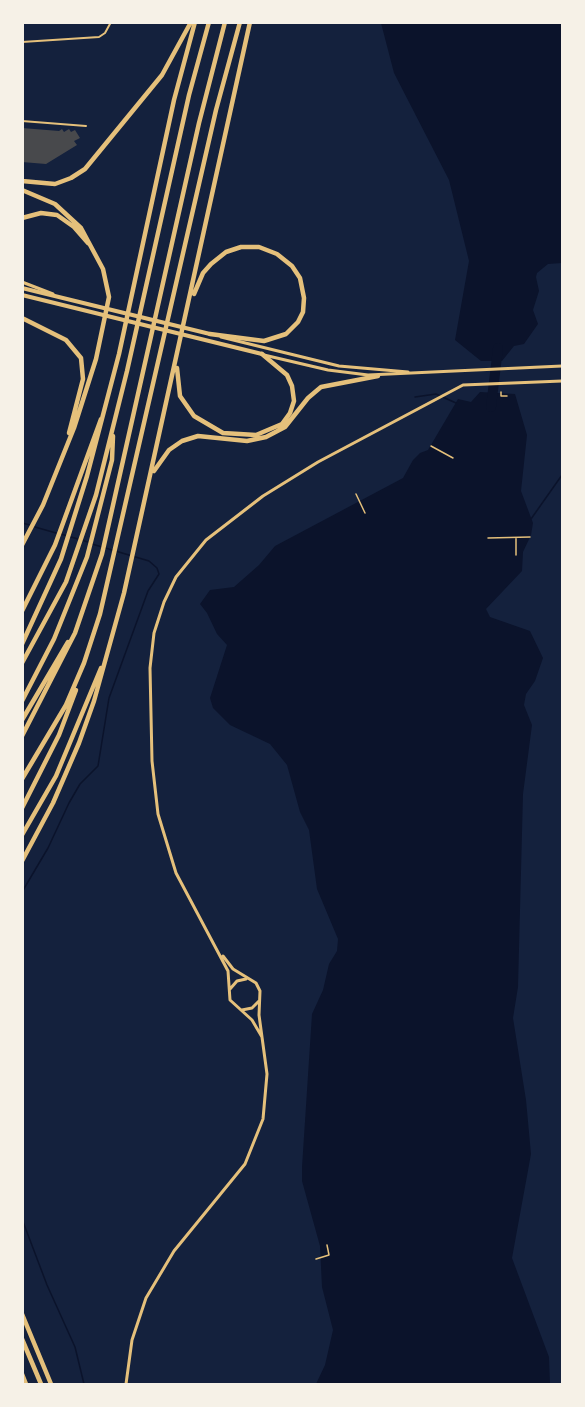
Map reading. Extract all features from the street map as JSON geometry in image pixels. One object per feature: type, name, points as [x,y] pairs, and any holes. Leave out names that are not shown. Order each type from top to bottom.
[{"type":"highway","points":[[22,181],[55,184],[85,169],[162,75],[193,22]]},
{"type":"highway","points":[[22,644],[41,607],[71,531],[106,408],[193,22]]},
{"type":"highway","points":[[22,663],[55,606],[84,534],[114,425],[183,120],[209,22]]},
{"type":"highway","points":[[22,736],[75,633],[102,554],[189,166],[225,22]]},
{"type":"highway","points":[[22,808],[62,729],[82,671],[115,559],[210,136],[240,22]]},
{"type":"highway","points":[[22,861],[47,815],[74,755],[94,701],[132,563],[250,22]]},
{"type":"highway","points":[[22,190],[45,198],[65,211],[84,232],[105,274],[109,303],[93,371],[68,442],[36,519],[22,545]]},
{"type":"highway","points":[[22,218],[41,213],[57,215],[74,227],[93,250]]},
{"type":"highway","points":[[189,304],[207,267],[221,255],[236,248],[253,247],[272,251],[283,257],[296,272],[302,285],[304,305],[298,322],[286,334],[264,341],[210,334]]},
{"type":"highway","points":[[22,318],[66,340],[81,358],[83,379],[68,442]]},
{"type":"highway","points":[[177,362],[179,394],[190,412],[217,430],[247,436],[264,433],[279,426],[288,417],[293,405],[294,391],[289,378],[281,368],[262,354]]},
{"type":"highway","points":[[152,474],[167,452],[182,441],[198,436],[247,441],[266,437],[285,427],[311,394],[321,387],[378,376]]},
{"type":"highway","points":[[22,611],[61,528],[89,444],[106,408]]},
{"type":"highway","points":[[22,701],[57,633],[89,550],[112,460],[114,425]]},
{"type":"highway","points":[[22,720],[54,663],[75,633]]},
{"type":"highway","points":[[22,835],[45,799],[62,764],[106,657]]},
{"type":"highway","points":[[22,779],[56,725],[82,671]]},
{"type":"highway","points":[[22,1314],[51,1384]]},
{"type":"highway","points":[[22,1339],[40,1384]]},
{"type":"highway","points":[[22,1374],[26,1384]]},
{"type":"main road","points":[[22,288],[210,334]]},
{"type":"main road","points":[[22,295],[262,354]]},
{"type":"street","points":[[22,42],[93,39],[103,35],[111,22]]},
{"type":"street","points":[[22,121],[86,126]]},
{"type":"street","points":[[22,282],[63,298]]},
{"type":"street","points":[[210,334],[329,365],[410,372]]},
{"type":"street","points":[[262,354],[338,372],[378,376],[410,372],[562,366]]},
{"type":"street","points":[[262,1037],[252,1020],[230,1000],[228,971],[176,873],[161,827],[153,784],[150,668],[154,633],[164,602],[186,564],[218,530],[310,466],[457,388],[474,384],[562,381]]},
{"type":"street","points":[[126,1384],[132,1340],[146,1298],[174,1251],[233,1180],[258,1136],[267,1090],[259,988],[233,969],[221,954]]},
{"type":"street","points":[[230,989],[237,981],[248,979]]},
{"type":"street","points":[[240,1010],[252,1008],[259,1000]]},
{"type":"path","points":[[501,392],[501,396],[507,396]]},
{"type":"path","points":[[431,446],[453,458]]},
{"type":"path","points":[[356,494],[365,513]]},
{"type":"path","points":[[488,538],[530,537]]},
{"type":"path","points":[[516,538],[516,555]]},
{"type":"path","points":[[316,1259],[330,1255],[327,1245]]},
{"type":"water","points":[[381,23],[562,23],[562,263],[548,264],[537,273],[539,291],[533,310],[538,324],[524,344],[514,346],[502,361],[481,361],[455,340],[469,261],[449,180],[394,73]]},
{"type":"water","points":[[480,392],[515,394],[527,435],[521,491],[533,523],[531,535],[523,552],[522,571],[486,609],[490,617],[530,631],[543,658],[535,681],[526,694],[524,705],[532,725],[523,794],[518,987],[513,1018],[526,1100],[531,1154],[512,1258],[549,1357],[550,1384],[316,1384],[325,1365],[333,1330],[322,1287],[320,1246],[302,1181],[302,1167],[312,1014],[323,990],[329,964],[337,951],[338,939],[317,889],[309,830],[300,812],[287,765],[270,744],[230,725],[213,708],[210,698],[227,645],[217,634],[200,604],[210,590],[234,587],[259,565],[275,546],[403,478],[413,460],[420,453],[428,450],[458,399],[471,402]]},
{"type":"building","points":[[22,128],[59,131],[62,129],[64,132],[69,129],[71,132],[75,130],[80,138],[74,141],[77,145],[46,164],[22,162]]},
{"type":"waterway","points":[[491,407],[498,348]]},
{"type":"waterway","points":[[415,397],[436,394],[456,403]]},
{"type":"waterway","points":[[531,519],[562,475]]},
{"type":"waterway","points":[[22,523],[30,525]]},
{"type":"waterway","points":[[35,527],[56,533]]},
{"type":"waterway","points":[[61,534],[88,542]]},
{"type":"waterway","points":[[22,892],[48,848],[80,784],[98,766],[109,698],[148,591],[159,574],[157,568],[149,561],[92,544]]},
{"type":"waterway","points":[[22,1219],[47,1285],[75,1347],[84,1384]]}]
